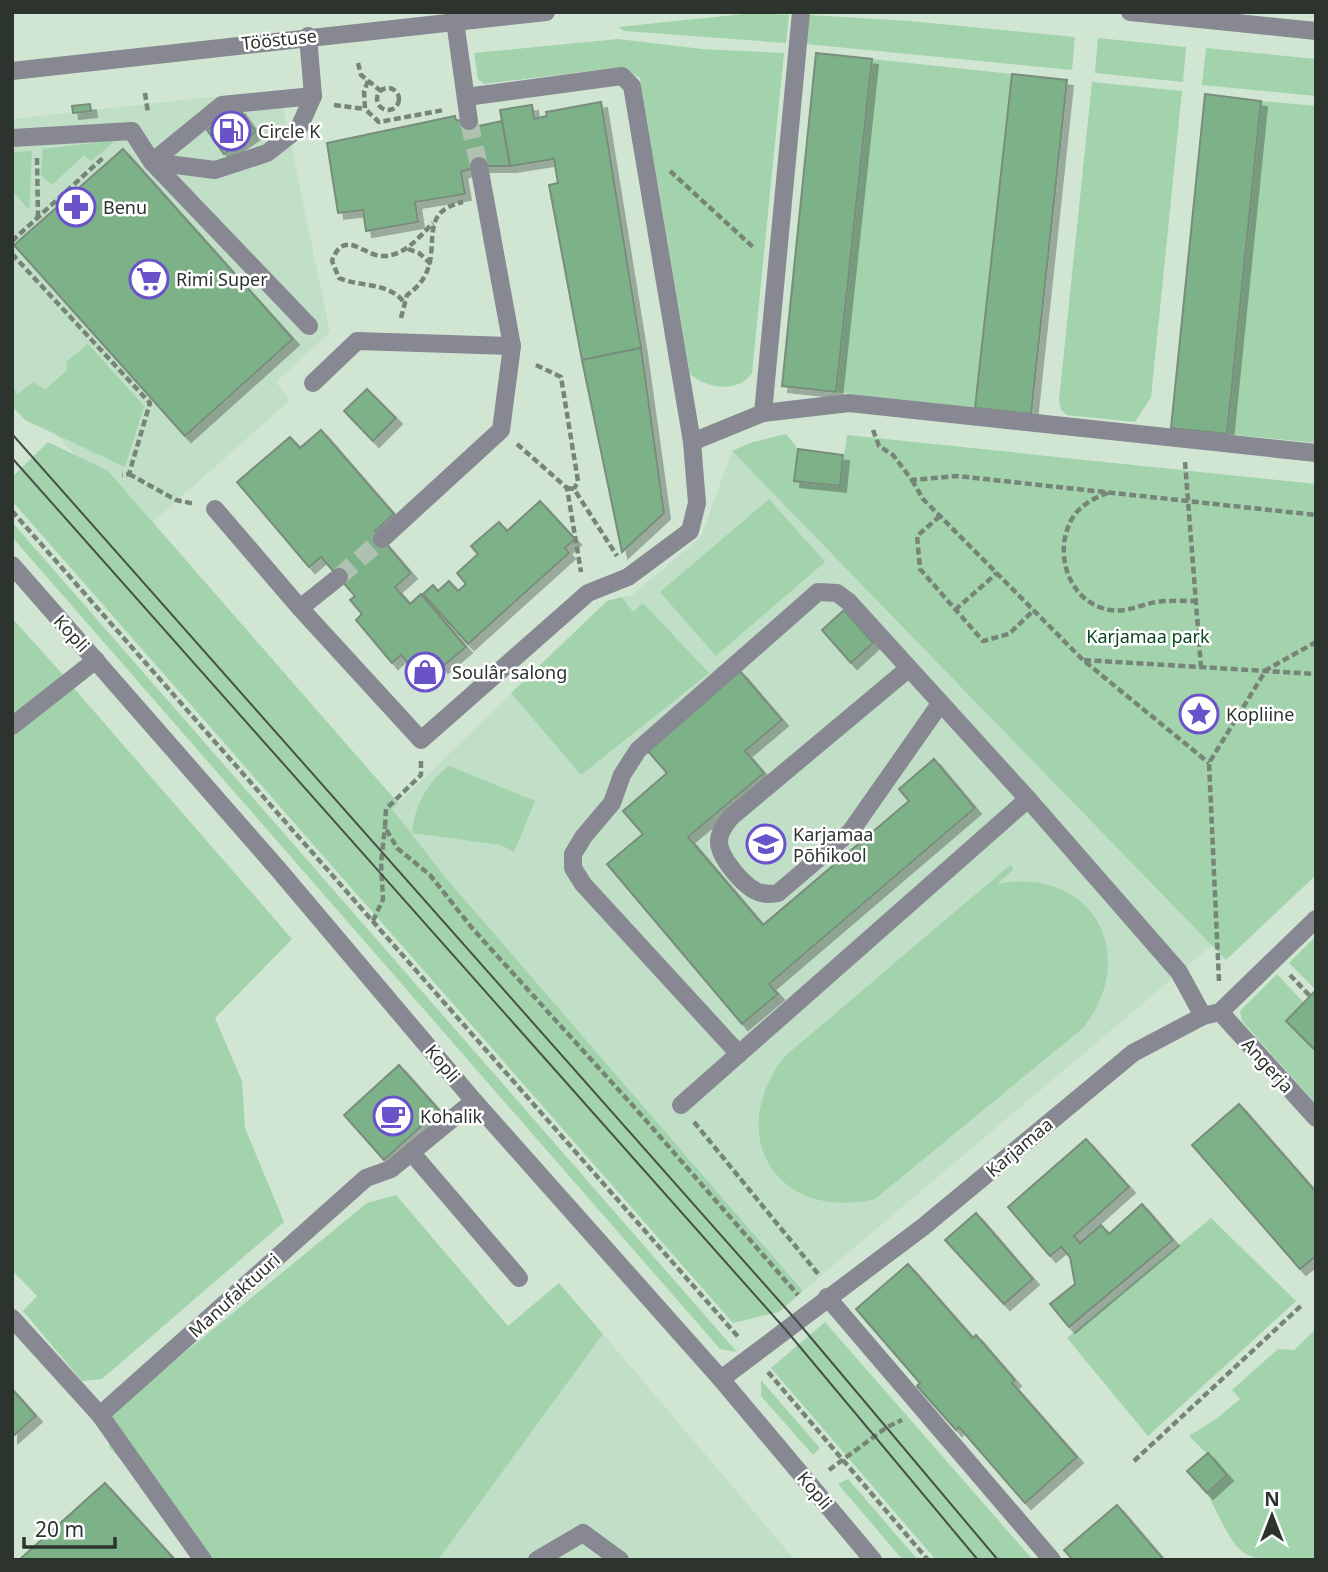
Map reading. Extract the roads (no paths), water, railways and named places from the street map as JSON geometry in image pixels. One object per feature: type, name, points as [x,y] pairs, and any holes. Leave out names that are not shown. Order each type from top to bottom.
[{"type":"street","name":"Tööstuse","points":[[12,71],[308,36],[546,12]]},
{"type":"street","points":[[763,413],[801,12]]},
{"type":"street","points":[[1130,12],[1316,31]]},
{"type":"street","points":[[215,509],[300,608],[421,740],[588,593],[628,577],[690,531],[697,503],[692,442],[632,86],[622,76],[468,108],[455,21]]},
{"type":"street","points":[[152,162],[215,170],[267,153],[299,128],[313,96],[308,36]]},
{"type":"street","points":[[152,162],[222,105],[313,96]]},
{"type":"street","points":[[12,138],[132,131],[152,162],[309,326]]},
{"type":"street","points":[[382,539],[501,430],[512,346],[480,166]]},
{"type":"street","points":[[313,383],[357,341],[512,346]]},
{"type":"street","points":[[692,442],[763,413],[849,402],[1316,453]]},
{"type":"street","name":"Kopli","points":[[12,565],[474,1101],[721,1379],[873,1560]]},
{"type":"street","points":[[300,608],[339,578]]},
{"type":"street","name":"Angerja","points":[[738,1054],[583,884],[573,868],[573,854],[612,803],[622,775],[638,750],[818,592],[837,593],[849,602],[1028,799],[1179,972],[1211,1014],[1316,1118]]},
{"type":"street","points":[[12,726],[96,660]]},
{"type":"street","points":[[908,669],[731,817],[721,831],[719,845],[726,860],[752,890],[764,895],[778,893],[851,831],[940,704]]},
{"type":"street","points":[[681,1105],[1028,799]]},
{"type":"street","name":"Karjamaa","points":[[721,1379],[923,1227],[1132,1053],[1211,1014],[1316,919]]},
{"type":"street","name":"Manufaktuuri","points":[[100,1415],[366,1178],[391,1169],[474,1101]]},
{"type":"street","points":[[411,1152],[519,1278]]},
{"type":"street","points":[[827,1297],[1052,1560]]},
{"type":"street","points":[[12,1318],[100,1415],[203,1560]]},
{"type":"street","points":[[537,1560],[583,1533],[620,1560]]},
{"type":"tunnel","points":[[469,121],[479,166]]},
{"type":"tunnel","points":[[339,577],[382,539]]},
{"type":"tram line","points":[[12,434],[796,1320],[998,1560]]},
{"type":"tram line","points":[[12,458],[785,1329],[978,1560]]},
{"type":"place","name":"Circle K","points":[[231,131]]},
{"type":"place","name":"Benu","points":[[76,207]]},
{"type":"place","name":"Rimi Super","points":[[149,279]]},
{"type":"place","name":"Soulâr salong","points":[[425,672]]},
{"type":"place","name":"Kopliine","points":[[1199,714]]},
{"type":"place","name":"Karjamaa Põhikool","points":[[766,844]]},
{"type":"place","name":"Kohalik","points":[[393,1116]]},
{"type":"park label","name":"Karjamaa park","points":[[1148,636]]}]
